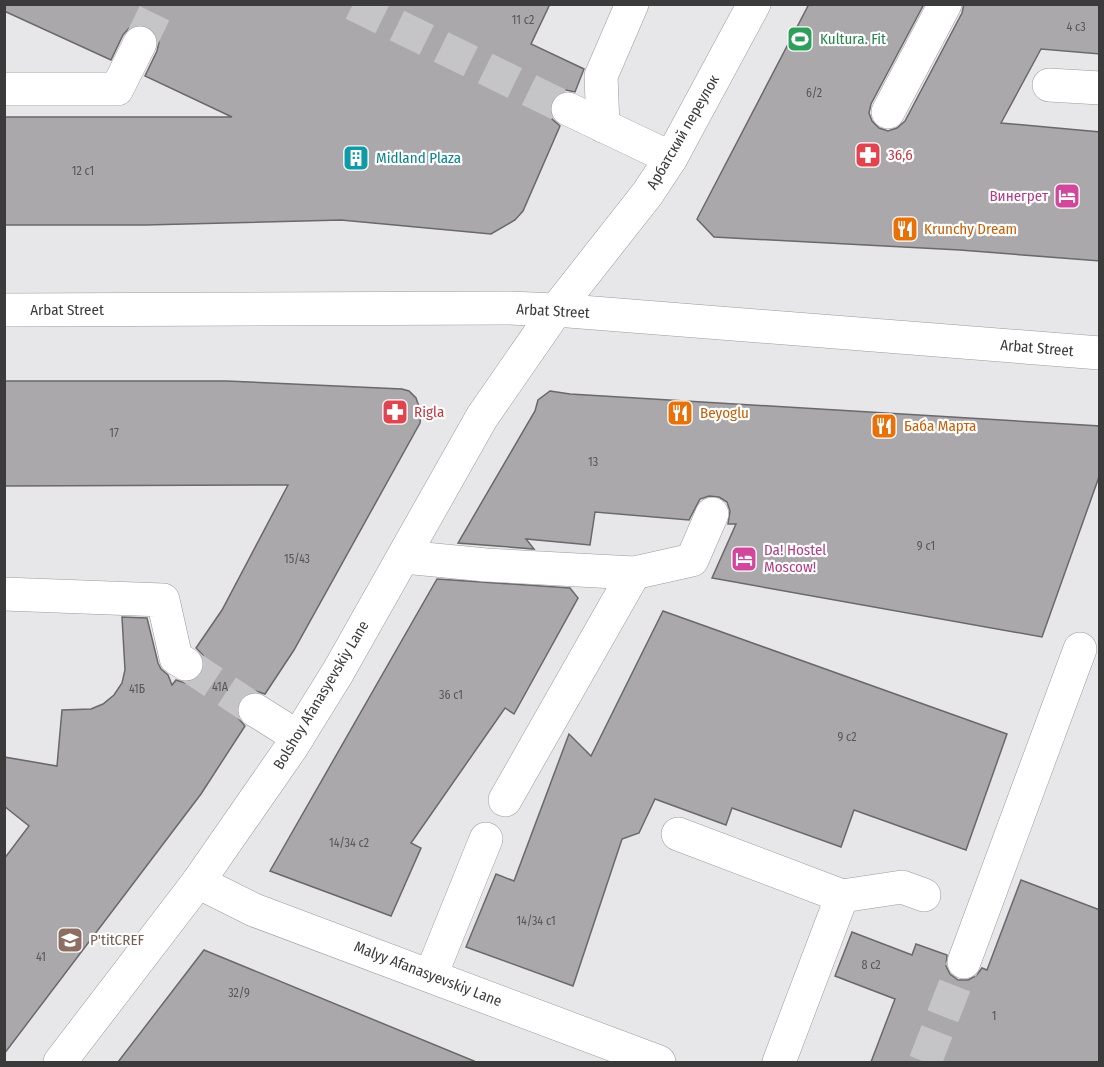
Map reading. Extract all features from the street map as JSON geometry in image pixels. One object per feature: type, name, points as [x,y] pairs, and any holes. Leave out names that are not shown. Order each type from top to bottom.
[{"type":"street","points":[[603,126],[601,76],[632,4]]},
{"type":"street","name":"Арбатский переулок","points":[[556,310],[648,193],[671,158],[754,4]]},
{"type":"street","points":[[888,112],[945,4]]},
{"type":"street","points":[[4,89],[117,89],[140,43]]},
{"type":"street","points":[[1050,85],[1100,88]]},
{"type":"street","points":[[568,109],[671,158]]},
{"type":"street","name":"Arbat Street","points":[[4,310],[509,308],[1100,353]]},
{"type":"street","name":"Bolshoy Afanasyevskiy Lane","points":[[60,1062],[198,882],[239,826],[298,737],[482,417],[556,310]]},
{"type":"street","points":[[404,556],[486,565],[634,573],[693,560],[712,514]]},
{"type":"street","points":[[505,800],[634,573]]},
{"type":"street","points":[[4,594],[163,600],[176,658],[186,664]]},
{"type":"street","points":[[964,962],[1080,649]]},
{"type":"street","points":[[255,710],[298,737]]},
{"type":"street","points":[[678,834],[842,896],[902,887],[924,895]]},
{"type":"street","points":[[431,975],[486,839]]},
{"type":"street","name":"Malyy Afanasyevskiy Lane","points":[[198,882],[254,910],[659,1062]]},
{"type":"street","points":[[779,1062],[842,896]]},
{"type":"building","name":"Midland Plaza","points":[[4,4],[550,4],[531,44],[584,69],[575,92],[566,90],[558,93],[551,102],[549,111],[552,119],[560,126],[523,211],[515,220],[491,234],[341,220],[145,225],[4,225],[4,117],[232,117],[145,76],[159,42],[156,33],[148,26],[138,24],[129,28],[111,60],[4,11]]},
{"type":"building","points":[[809,4],[924,4],[871,104],[869,113],[872,121],[879,128],[888,131],[897,128],[905,121],[962,13],[964,4],[1100,4],[1100,54],[1041,49],[1001,123],[1100,132],[1100,261],[960,250],[714,237],[697,219]]},
{"type":"building","points":[[4,381],[226,381],[402,389],[409,391],[416,398],[421,412],[420,423],[294,650],[265,694],[256,691],[247,693],[239,701],[236,709],[238,718],[245,726],[201,794],[4,1054],[4,859],[29,826],[4,806],[4,757],[57,766],[62,710],[91,709],[103,704],[114,695],[122,683],[125,670],[122,617],[147,618],[158,663],[168,675],[172,685],[176,680],[185,683],[196,680],[202,674],[205,665],[203,655],[196,648],[222,610],[288,485],[4,486]]},
{"type":"building","points":[[550,391],[1100,426],[1100,474],[1042,637],[712,578],[736,524],[728,524],[730,511],[727,502],[719,497],[709,496],[700,499],[689,520],[595,512],[590,545],[526,539],[534,549],[458,543],[535,411],[538,400]]},
{"type":"building","points":[[437,579],[570,588],[578,598],[514,714],[505,708],[411,843],[421,848],[391,916],[270,871]]},
{"type":"building","points":[[663,611],[1007,734],[966,850],[854,810],[841,847],[732,808],[726,825],[655,799],[639,833],[622,839],[573,986],[466,947],[496,874],[514,881],[569,734],[591,756]]},
{"type":"building","points":[[1021,880],[1100,910],[1100,1062],[871,1062],[895,999],[835,976],[852,932],[912,955],[916,944],[947,955],[946,966],[950,974],[958,980],[968,980],[976,976],[982,968],[987,970]]},
{"type":"building","points":[[204,950],[474,1061],[118,1062]]},
{"type":"tunnel","points":[[140,43],[159,4]]},
{"type":"tunnel","points":[[353,4],[568,109]]},
{"type":"tunnel","points":[[186,664],[255,710]]},
{"type":"tunnel","points":[[925,1062],[964,962]]},
{"type":"place","name":"Kultura. Fit","points":[[800,39]]},
{"type":"place","name":"36,6","points":[[868,155]]},
{"type":"place","name":"Midland Plaza","points":[[356,158]]},
{"type":"place","name":"Винегрет","points":[[1067,196]]},
{"type":"place","name":"Krunchy Dream","points":[[905,229]]},
{"type":"place","name":"Rigla","points":[[395,412]]},
{"type":"place","name":"Beyoglu","points":[[680,413]]},
{"type":"place","name":"Баба Марта","points":[[884,426]]},
{"type":"place","name":"Da! Hostel Moscow!","points":[[744,559]]},
{"type":"place","name":"P'titCREF","points":[[70,940]]}]
